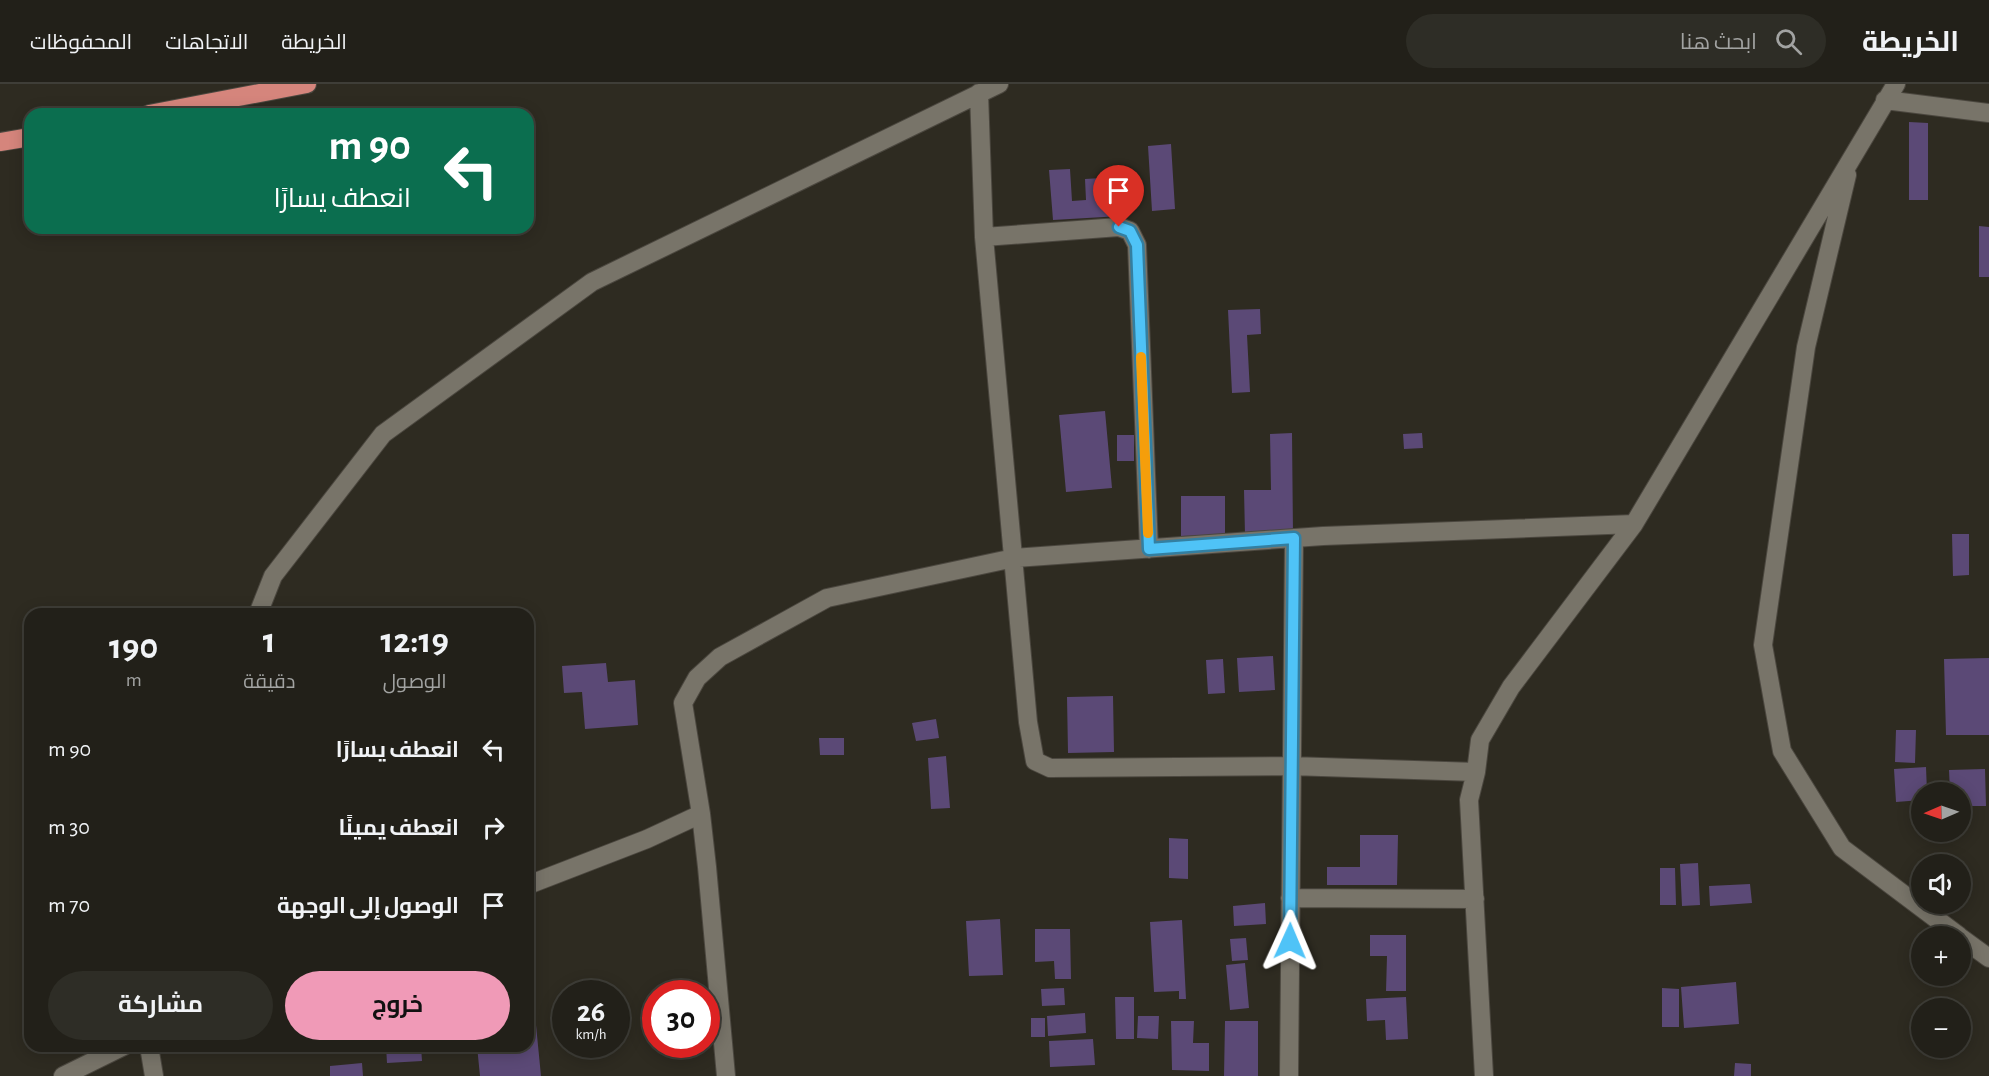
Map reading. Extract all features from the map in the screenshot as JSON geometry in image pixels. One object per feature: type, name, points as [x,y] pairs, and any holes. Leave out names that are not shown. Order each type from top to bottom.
[{"type":"highway","points":[[181,108],[307,84]]},
{"type":"highway","points":[[0,142],[24,138]]},
{"type":"street","points":[[260,608],[273,576],[383,434],[592,282],[999,84]]},
{"type":"street","points":[[1484,1076],[1469,800],[1476,772],[1480,740],[1511,687],[1634,524],[1896,84]]},
{"type":"street","points":[[979,93],[984,237],[1028,722],[1035,761],[1050,768],[1291,766],[1476,772]]},
{"type":"street","points":[[1885,100],[1989,113]]},
{"type":"street","points":[[1852,156],[1806,347],[1763,645],[1782,751],[1842,848],[1945,926]]},
{"type":"street","points":[[984,237],[1119,227],[1130,231],[1137,245],[1149,549]]},
{"type":"street","points":[[726,1076],[701,814],[683,703],[697,678],[720,657],[827,598],[1014,558],[1294,538],[1634,524]]},
{"type":"street","points":[[1288,1076],[1294,538]]},
{"type":"street","points":[[534,883],[647,839],[701,814]]},
{"type":"street","points":[[1290,898],[1475,898]]},
{"type":"street","points":[[1971,945],[1989,958]]},
{"type":"street","points":[[63,1076],[112,1052]]},
{"type":"street","points":[[150,1052],[154,1076]]},
{"type":"building","points":[[1909,122],[1928,123],[1928,200],[1909,200]]},
{"type":"building","points":[[1171,144],[1175,209],[1152,211],[1148,146]]},
{"type":"building","points":[[1070,169],[1072,201],[1086,200],[1085,179],[1118,177],[1121,216],[1053,220],[1049,170]]},
{"type":"building","points":[[1979,226],[1989,227],[1989,277],[1979,277]]},
{"type":"building","points":[[1260,309],[1261,334],[1247,335],[1250,392],[1232,393],[1228,310]]},
{"type":"building","points":[[1105,411],[1112,488],[1066,492],[1059,415]]},
{"type":"building","points":[[1292,433],[1293,535],[1245,535],[1244,490],[1271,490],[1270,434]]},
{"type":"building","points":[[1422,433],[1423,448],[1404,449],[1403,434]]},
{"type":"building","points":[[1117,435],[1134,435],[1134,461],[1117,461]]},
{"type":"building","points":[[1181,496],[1225,496],[1225,535],[1181,536]]},
{"type":"building","points":[[1952,534],[1969,534],[1969,575],[1953,576]]},
{"type":"building","points":[[1273,656],[1275,690],[1239,692],[1237,658]]},
{"type":"building","points":[[1989,658],[1989,735],[1946,735],[1944,659]]},
{"type":"building","points":[[1223,659],[1225,693],[1208,694],[1206,660]]},
{"type":"building","points":[[606,663],[608,682],[635,680],[638,725],[585,729],[582,692],[564,693],[562,666]]},
{"type":"building","points":[[1113,696],[1114,752],[1068,753],[1067,697]]},
{"type":"building","points":[[936,719],[939,738],[916,741],[912,723]]},
{"type":"building","points":[[1896,730],[1916,730],[1915,763],[1895,762]]},
{"type":"building","points":[[819,738],[844,738],[844,755],[820,755]]},
{"type":"building","points":[[946,756],[950,808],[931,809],[928,758]]},
{"type":"building","points":[[1926,767],[1927,782],[1911,782],[1911,801],[1896,802],[1894,769]]},
{"type":"building","points":[[1985,769],[1986,806],[1971,806],[1971,782],[1950,782],[1949,770]]},
{"type":"building","points":[[1360,835],[1398,835],[1397,885],[1327,885],[1327,867],[1360,867]]},
{"type":"building","points":[[1169,838],[1188,839],[1188,879],[1169,878]]},
{"type":"building","points":[[1698,863],[1700,905],[1682,906],[1680,864]]},
{"type":"building","points":[[1660,868],[1675,868],[1676,905],[1660,905]]},
{"type":"building","points":[[1750,884],[1752,903],[1710,906],[1709,886]]},
{"type":"building","points":[[1265,903],[1266,924],[1234,926],[1233,906]]},
{"type":"building","points":[[1000,919],[1003,975],[969,976],[966,921]]},
{"type":"building","points":[[1182,920],[1186,999],[1179,999],[1179,991],[1154,992],[1150,922]]},
{"type":"building","points":[[1035,929],[1070,929],[1071,979],[1055,979],[1054,961],[1035,962]]},
{"type":"building","points":[[1370,935],[1406,935],[1406,991],[1386,991],[1387,956],[1370,956]]},
{"type":"building","points":[[1246,938],[1248,960],[1232,961],[1230,939]]},
{"type":"building","points":[[1245,963],[1249,1008],[1230,1010],[1226,965]]},
{"type":"building","points":[[1736,982],[1739,1024],[1684,1028],[1681,987]]},
{"type":"building","points":[[1064,988],[1065,1005],[1042,1006],[1041,989]]},
{"type":"building","points":[[1662,988],[1679,989],[1679,1027],[1662,1027]]},
{"type":"building","points":[[1115,997],[1134,997],[1134,1039],[1116,1039]]},
{"type":"building","points":[[1406,997],[1408,1039],[1386,1040],[1385,1020],[1367,1021],[1366,999]]},
{"type":"building","points":[[1085,1013],[1086,1033],[1048,1036],[1047,1016]]},
{"type":"building","points":[[1138,1016],[1159,1016],[1158,1039],[1137,1038]]},
{"type":"building","points":[[1031,1018],[1045,1018],[1045,1037],[1031,1037]]},
{"type":"building","points":[[1171,1021],[1194,1021],[1193,1043],[1209,1043],[1209,1071],[1172,1070]]},
{"type":"building","points":[[1225,1021],[1258,1021],[1258,1076],[1224,1076]]},
{"type":"building","points":[[534,1025],[536,1025],[541,1076],[480,1076],[478,1052],[534,1052]]},
{"type":"building","points":[[1093,1039],[1095,1065],[1050,1067],[1049,1041]]},
{"type":"building","points":[[386,1052],[421,1052],[422,1061],[387,1063]]},
{"type":"building","points":[[362,1063],[363,1076],[330,1076],[330,1066]]},
{"type":"building","points":[[1735,1063],[1751,1064],[1751,1076],[1734,1076]]},
{"type":"slow traffic","points":[[1141,357],[1148,533]]},
{"type":"route","points":[[1119,227],[1130,231],[1137,245],[1149,549],[1294,538],[1290,941]]}]
